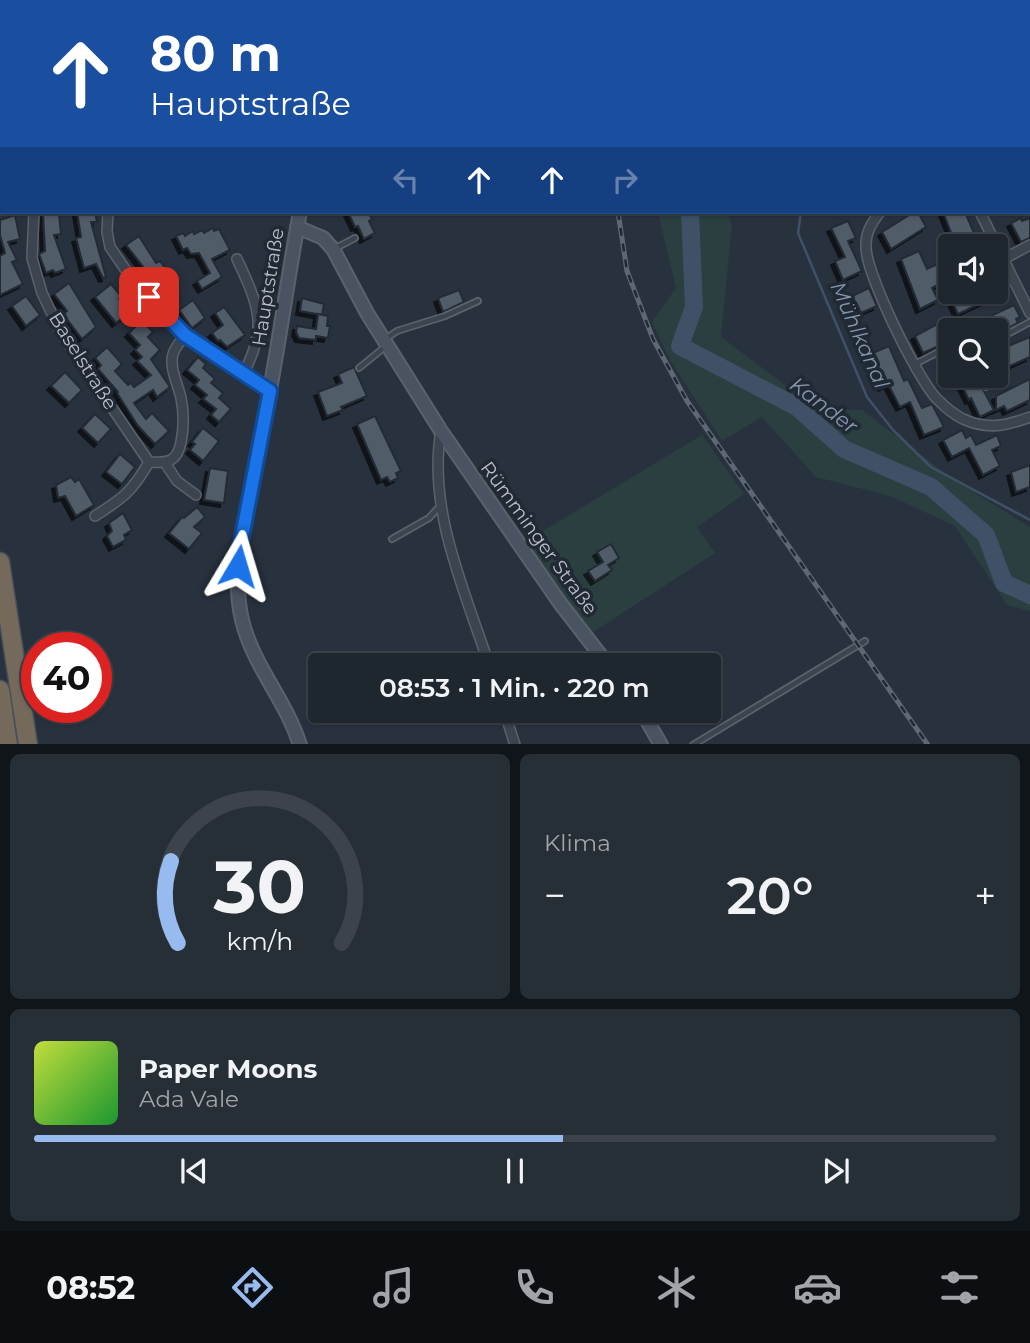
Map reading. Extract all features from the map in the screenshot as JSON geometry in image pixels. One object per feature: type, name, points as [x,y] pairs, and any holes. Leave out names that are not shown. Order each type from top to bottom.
[{"type":"highway","points":[[0,562],[28,744]]},
{"type":"highway","points":[[0,690],[8,744]]},
{"type":"main road","name":"Hauptstraße","points":[[300,214],[240,547],[237,584],[242,618],[255,658],[283,706],[300,744]]},
{"type":"main road","name":"Rümminger Straße","points":[[297,227],[323,238],[333,249],[385,343],[440,431],[560,603],[599,653]]},
{"type":"main road","points":[[649,723],[661,744]]},
{"type":"street","name":"Baselstraße","points":[[34,214],[32,258],[42,293],[61,333],[149,462]]},
{"type":"street","points":[[108,214],[110,247],[125,270],[185,335],[270,391]]},
{"type":"street","points":[[879,214],[869,228],[865,247],[870,269],[897,332],[936,399],[961,418],[984,425],[1006,426],[1030,417]]},
{"type":"street","points":[[981,214],[989,234]]},
{"type":"street","points":[[1008,256],[1030,245]]},
{"type":"street","points":[[237,260],[256,301],[259,321],[256,344],[243,374]]},
{"type":"street","points":[[1008,274],[1030,313]]},
{"type":"street","points":[[95,516],[126,496],[136,486],[149,462],[165,463],[175,457],[180,449],[185,426],[172,362],[176,346],[185,335]]},
{"type":"street","points":[[440,431],[436,456],[440,506],[485,653]]},
{"type":"street","points":[[165,463],[177,481],[196,495]]},
{"type":"street","points":[[508,723],[515,744]]},
{"type":"lane","points":[[333,249],[355,238]]},
{"type":"lane","points":[[359,368],[397,331],[445,316],[478,301]]},
{"type":"lane","points":[[1008,334],[1030,322]]},
{"type":"lane","points":[[915,364],[938,352]]},
{"type":"lane","points":[[392,539],[429,518],[440,506]]},
{"type":"lane","points":[[692,744],[865,641]]},
{"type":"green space","points":[[658,214],[727,214],[732,224],[721,337],[785,385],[808,408],[862,410],[954,480],[1030,527],[1030,611],[1007,605],[955,526],[890,496],[816,477],[762,417],[722,441],[670,360],[652,322],[676,288]]},
{"type":"green space","points":[[702,435],[744,494],[697,527],[715,553],[593,632],[525,542]]},
{"type":"building","points":[[43,214],[59,214],[61,234],[54,235],[66,269],[46,273],[39,254],[45,251]]},
{"type":"building","points":[[77,214],[95,214],[97,222],[91,222],[106,277],[103,278],[96,264],[84,268],[76,238],[81,237]]},
{"type":"building","points":[[349,214],[369,214],[372,219],[369,221],[375,233],[364,239],[358,226],[355,227]]},
{"type":"building","points":[[911,214],[919,214],[926,227],[891,249],[882,232]]},
{"type":"building","points":[[944,214],[966,214],[974,234],[952,234]]},
{"type":"building","points":[[15,215],[20,239],[8,242],[17,260],[12,262],[23,284],[0,295],[0,256],[5,253],[0,235],[0,220]]},
{"type":"building","points":[[1021,218],[1022,221],[1030,218],[1030,238],[1021,242],[1011,223]]},
{"type":"building","points":[[848,221],[856,238],[848,241],[862,271],[843,280],[835,261],[845,257],[831,228]]},
{"type":"building","points":[[213,228],[214,231],[219,229],[230,250],[212,259],[222,277],[202,289],[197,281],[210,273],[199,253],[191,254],[187,248],[183,250],[176,236],[202,230],[204,233]]},
{"type":"building","points":[[139,236],[156,263],[160,261],[168,272],[171,270],[180,285],[173,290],[181,301],[174,306],[167,295],[172,290],[166,283],[161,287],[156,283],[126,245]]},
{"type":"building","points":[[919,251],[927,269],[938,264],[938,285],[932,288],[938,300],[920,309],[901,259]]},
{"type":"building","points":[[69,283],[96,327],[82,339],[63,314],[67,311],[54,294]]},
{"type":"building","points":[[111,284],[122,297],[119,299],[129,313],[116,323],[95,297]]},
{"type":"building","points":[[869,288],[877,306],[861,313],[852,296]]},
{"type":"building","points":[[459,290],[464,302],[443,312],[438,298]]},
{"type":"building","points":[[26,296],[40,315],[26,326],[12,306]]},
{"type":"building","points":[[302,298],[324,304],[322,315],[300,311]]},
{"type":"building","points":[[193,300],[205,318],[192,328],[179,310]]},
{"type":"building","points":[[953,304],[979,304],[958,314]]},
{"type":"building","points":[[1014,305],[1020,317],[1016,319],[1018,323],[1008,328],[1008,318],[986,318]]},
{"type":"building","points":[[224,307],[245,335],[227,347],[212,333],[223,325],[215,313]]},
{"type":"building","points":[[318,314],[328,316],[328,338],[299,338],[297,326],[316,329]]},
{"type":"building","points":[[142,320],[153,332],[148,337],[160,350],[151,359],[170,387],[157,397],[153,390],[134,403],[146,419],[152,413],[169,431],[155,444],[138,426],[118,392],[98,369],[101,365],[95,358],[107,347],[122,364],[115,371],[128,385],[131,383],[134,387],[151,375],[137,361],[142,357],[135,350],[140,345],[129,333]]},
{"type":"building","points":[[938,324],[938,346],[923,353],[915,336]]},
{"type":"building","points":[[1030,337],[1030,357],[1008,367],[1008,346]]},
{"type":"building","points":[[889,346],[904,381],[908,379],[922,408],[932,404],[944,427],[924,435],[910,402],[900,407],[888,384],[882,387],[868,355]]},
{"type":"building","points":[[198,357],[206,364],[203,368],[215,379],[211,383],[223,393],[219,398],[231,409],[219,422],[211,415],[216,409],[203,399],[207,395],[195,385],[199,380],[187,370]]},
{"type":"building","points":[[354,367],[367,396],[327,416],[318,392],[342,383],[338,374]]},
{"type":"building","points":[[65,372],[82,390],[69,403],[51,386]]},
{"type":"building","points":[[1030,379],[1030,400],[1007,411],[1004,406],[996,410],[996,396]]},
{"type":"building","points":[[963,388],[982,388],[994,410],[980,417],[971,398],[969,400]]},
{"type":"building","points":[[95,414],[111,429],[98,443],[82,428]]},
{"type":"building","points":[[375,416],[401,471],[396,473],[398,478],[390,482],[387,477],[381,480],[357,424]]},
{"type":"building","points":[[203,428],[219,441],[203,461],[190,450],[195,444],[192,442]]},
{"type":"building","points":[[962,430],[966,438],[971,435],[976,445],[997,435],[1001,446],[992,450],[1000,466],[983,475],[969,448],[952,457],[943,440]]},
{"type":"building","points":[[120,454],[135,467],[122,484],[106,472]]},
{"type":"building","points":[[1030,465],[1030,487],[1016,492],[1011,472]]},
{"type":"building","points":[[210,468],[228,471],[224,503],[204,500]]},
{"type":"building","points":[[71,477],[75,482],[79,479],[94,505],[76,516],[65,496],[58,498],[56,485]]},
{"type":"building","points":[[197,507],[205,517],[194,527],[202,533],[189,549],[169,533],[182,517]]},
{"type":"building","points":[[123,513],[132,530],[124,535],[126,540],[113,547],[107,536],[112,531],[109,523]]},
{"type":"building","points":[[611,544],[619,558],[608,565],[612,570],[595,581],[588,571],[603,562],[597,552]]},
{"type":"waterway","name":"Kander","points":[[690,214],[694,307],[680,346],[797,407],[844,449],[931,487],[986,535],[1004,583],[1030,595]]},
{"type":"waterway","name":"Mühlkanal","points":[[801,214],[798,233],[867,397],[893,430],[931,467],[1030,520]]},
{"type":"railway","points":[[618,214],[627,271],[653,339],[687,401],[927,744]]},
{"type":"route","points":[[149,297],[185,335],[270,391],[238,566]]}]
